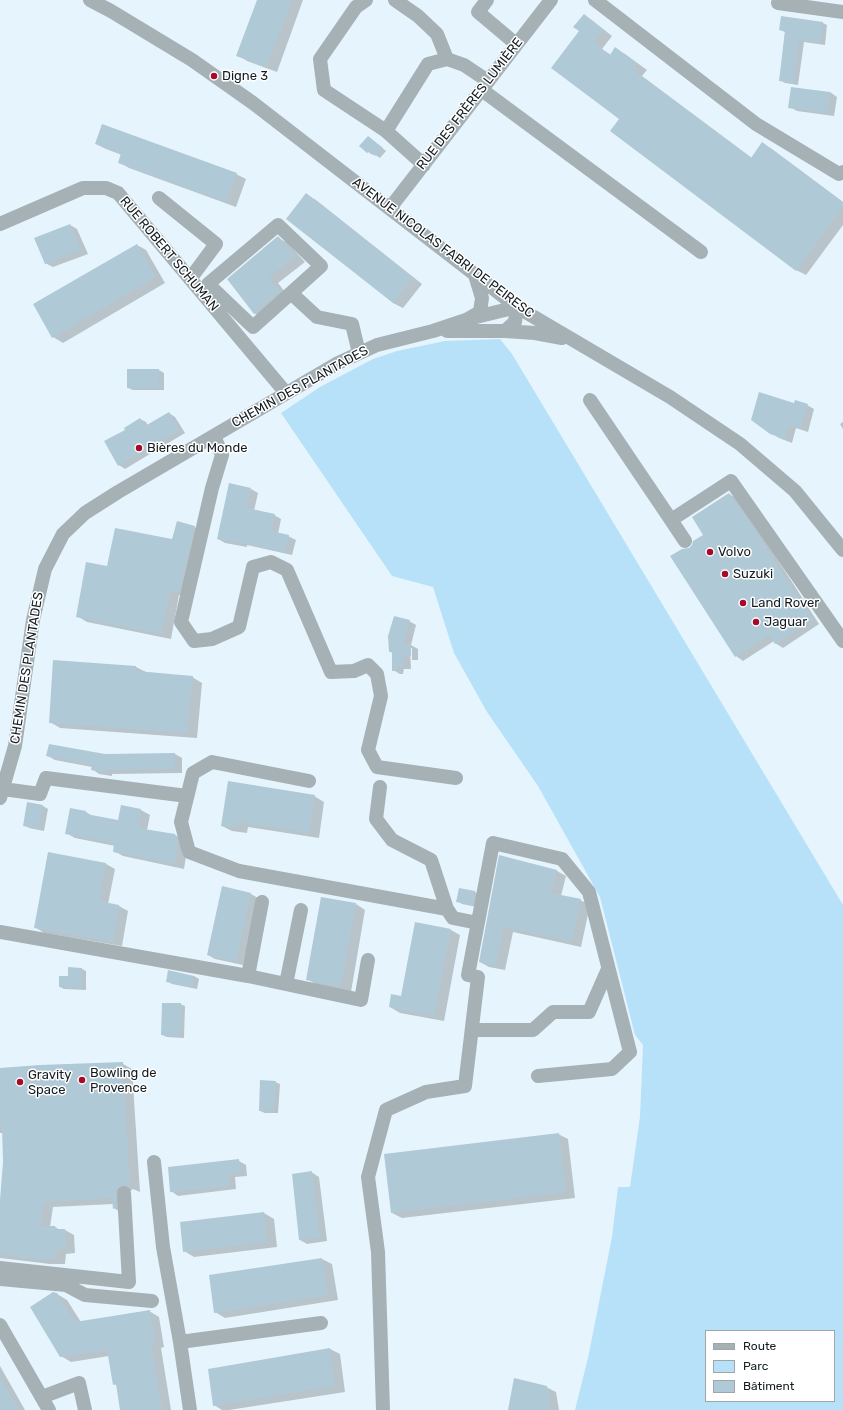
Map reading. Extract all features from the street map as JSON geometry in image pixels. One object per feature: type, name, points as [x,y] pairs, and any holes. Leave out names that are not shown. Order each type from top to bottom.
[{"type":"street","name":"AVENUE NICOLAS FABRI DE PEIRESC","points":[[90,0],[192,60],[259,108],[516,307],[670,397],[740,444],[795,491],[843,550]]},
{"type":"street","points":[[366,0],[356,7],[320,59],[324,90],[386,131],[424,165]]},
{"type":"street","points":[[395,0],[418,16],[437,34],[447,59]]},
{"type":"street","points":[[487,0],[478,12],[516,44]]},
{"type":"street","name":"RUE DES FRÈRES LUMIÈRE","points":[[390,208],[551,0]]},
{"type":"street","points":[[596,0],[756,124],[839,174],[843,172]]},
{"type":"street","points":[[778,3],[843,12]]},
{"type":"street","points":[[386,131],[428,64],[447,59],[464,65],[485,86],[701,252]]},
{"type":"street","name":"RUE ROBERT SCHUMAN","points":[[0,224],[83,188],[106,188],[118,193],[286,393]]},
{"type":"street","points":[[158,198],[216,244],[190,279]]},
{"type":"street","points":[[278,226],[321,266],[291,293],[253,327],[208,284],[278,226]]},
{"type":"street","points":[[466,320],[480,312],[482,298],[476,275]]},
{"type":"street","points":[[291,293],[317,317],[352,324],[359,353]]},
{"type":"street","points":[[433,331],[466,320],[516,307],[515,322],[506,331]]},
{"type":"street","points":[[433,331],[506,331],[535,333],[572,340]]},
{"type":"street","name":"CHEMIN DES PLANTADES","points":[[2,794],[15,746],[36,605],[45,569],[63,534],[85,513],[118,492],[338,363],[377,345],[433,331]]},
{"type":"street","points":[[590,400],[685,541]]},
{"type":"street","points":[[214,436],[222,455],[212,488],[181,622],[194,641],[212,639],[239,627],[254,567],[271,562],[282,567],[287,570],[331,672],[354,671],[368,665],[377,674],[381,696],[368,750],[377,767],[456,778]]},
{"type":"street","points":[[671,520],[731,481],[843,641]]},
{"type":"street","points":[[309,781],[212,762],[193,773],[181,822],[189,852],[239,871],[447,909]]},
{"type":"street","points":[[2,794],[40,794],[46,778],[187,796]]},
{"type":"street","points":[[380,787],[376,819],[392,840],[431,860],[447,909],[453,918],[478,923]]},
{"type":"street","points":[[383,1410],[378,1252],[368,1177],[386,1110],[426,1092],[465,1086],[478,977],[468,975],[493,843],[562,859],[589,892],[630,1052],[612,1069],[538,1076]]},
{"type":"street","points":[[248,976],[262,902]]},
{"type":"street","points":[[286,984],[301,910]]},
{"type":"street","points":[[0,932],[248,976],[361,1000],[368,960]]},
{"type":"street","points":[[472,1030],[533,1030],[553,1012],[589,1012],[608,969]]},
{"type":"street","points":[[154,1162],[163,1247],[180,1342],[190,1410]]},
{"type":"street","points":[[0,1268],[129,1282],[124,1193]]},
{"type":"street","points":[[0,1279],[66,1285],[85,1295],[152,1301]]},
{"type":"street","points":[[180,1342],[321,1323]]},
{"type":"street","points":[[0,1325],[49,1410]]},
{"type":"street","points":[[42,1397],[79,1383],[85,1410]]},
{"type":"green space","points":[[500,339],[512,354],[843,905],[843,1410],[575,1410],[588,1358],[612,1237],[618,1187],[630,1187],[640,1117],[643,1045],[635,1035],[600,897],[538,786],[487,712],[454,653],[433,587],[392,576],[281,413],[320,387],[373,359],[397,351],[445,341]]},
{"type":"building","points":[[257,0],[292,0],[267,67],[236,56]]},
{"type":"building","points":[[584,14],[604,30],[594,43],[610,55],[615,47],[638,64],[633,70],[751,158],[762,142],[843,202],[843,207],[796,271],[610,131],[619,119],[551,68],[579,31],[573,27]]},
{"type":"building","points":[[781,16],[823,22],[821,43],[799,40],[794,83],[779,81],[785,31],[779,30]]},
{"type":"building","points":[[791,87],[830,92],[827,113],[788,108]]},
{"type":"building","points":[[102,124],[237,173],[226,202],[118,163],[121,153],[95,144]]},
{"type":"building","points":[[368,136],[383,148],[375,156],[370,151],[367,153],[359,146]]},
{"type":"building","points":[[306,193],[413,278],[393,303],[286,219]]},
{"type":"building","points":[[70,224],[81,250],[45,264],[34,238]]},
{"type":"building","points":[[278,236],[296,256],[269,277],[280,291],[254,314],[227,279]]},
{"type":"building","points":[[137,244],[156,277],[52,338],[33,304]]},
{"type":"building","points":[[127,369],[159,369],[159,388],[127,388]]},
{"type":"building","points":[[759,392],[794,403],[795,400],[808,404],[800,428],[789,425],[785,439],[770,434],[751,420]]},
{"type":"building","points":[[169,412],[180,430],[118,466],[104,441],[125,430],[124,428],[140,418],[145,426]]},
{"type":"building","points":[[229,483],[251,488],[247,508],[275,514],[271,531],[289,535],[285,552],[240,542],[217,539]]},
{"type":"building","points":[[729,493],[813,620],[775,644],[769,635],[735,657],[670,556],[682,549],[689,548],[693,541],[703,535],[692,517]]},
{"type":"building","points":[[177,521],[195,526],[179,592],[170,590],[161,634],[76,617],[86,562],[107,566],[115,528],[172,539]]},
{"type":"building","points":[[394,616],[410,620],[403,644],[411,644],[411,656],[404,656],[404,666],[397,666],[396,671],[392,671],[392,652],[389,652],[388,636]]},
{"type":"building","points":[[53,660],[136,666],[136,671],[193,676],[187,733],[49,723]]},
{"type":"building","points":[[49,744],[105,754],[175,753],[175,769],[105,770],[105,773],[91,770],[92,765],[46,756]]},
{"type":"building","points":[[228,781],[315,795],[309,833],[238,822],[237,828],[221,826]]},
{"type":"building","points":[[27,802],[43,805],[39,829],[23,826]]},
{"type":"building","points":[[121,805],[141,809],[138,828],[175,834],[178,845],[175,864],[113,852],[114,843],[65,834],[70,808],[86,811],[86,814],[118,820]]},
{"type":"building","points":[[48,852],[106,863],[99,901],[119,905],[113,942],[34,928]]},
{"type":"building","points":[[499,855],[557,870],[551,893],[581,899],[572,942],[504,927],[496,966],[479,962]]},
{"type":"building","points":[[222,886],[251,893],[236,962],[207,955]]},
{"type":"building","points":[[459,888],[475,891],[473,905],[456,902]]},
{"type":"building","points":[[321,897],[356,903],[341,987],[306,980]]},
{"type":"building","points":[[415,922],[451,929],[434,1016],[389,1007],[391,994],[401,996]]},
{"type":"building","points":[[68,967],[82,968],[82,988],[59,987],[59,976],[68,976]]},
{"type":"building","points":[[168,970],[194,976],[193,987],[166,982]]},
{"type":"building","points":[[162,1003],[181,1003],[180,1036],[161,1035]]},
{"type":"building","points":[[123,1062],[130,1188],[127,1185],[123,1185],[117,1189],[116,1208],[113,1209],[112,1198],[44,1202],[40,1226],[55,1226],[56,1229],[65,1229],[66,1248],[57,1249],[56,1259],[40,1260],[0,1254],[0,1200],[3,1162],[2,1127],[0,1127],[0,1068]]},
{"type":"building","points":[[260,1080],[276,1081],[274,1111],[259,1111]]},
{"type":"building","points":[[559,1133],[566,1192],[391,1213],[384,1154]]},
{"type":"building","points":[[239,1159],[240,1172],[228,1174],[230,1186],[170,1192],[168,1167]]},
{"type":"building","points":[[312,1171],[320,1237],[299,1240],[292,1174]]},
{"type":"building","points":[[264,1212],[267,1242],[183,1252],[180,1222]]},
{"type":"building","points":[[322,1258],[328,1295],[214,1313],[209,1275]]},
{"type":"building","points":[[53,1292],[57,1293],[75,1322],[150,1310],[155,1342],[151,1343],[162,1410],[120,1410],[116,1384],[113,1385],[107,1350],[60,1357],[30,1307]]},
{"type":"building","points":[[330,1348],[335,1386],[213,1406],[208,1369]]},
{"type":"building","points":[[0,1377],[19,1410],[0,1410]]},
{"type":"building","points":[[514,1378],[547,1386],[551,1410],[508,1410]]},
{"type":"place","name":"Digne 3","points":[[214,76]]},
{"type":"place","name":"Bières du Monde","points":[[139,448]]},
{"type":"place","name":"Volvo","points":[[710,552]]},
{"type":"place","name":"Suzuki","points":[[725,574]]},
{"type":"place","name":"Land Rover","points":[[743,603]]},
{"type":"place","name":"Jaguar","points":[[756,622]]},
{"type":"place","name":"Bowling de Provence","points":[[82,1080]]},
{"type":"place","name":"Gravity Space","points":[[20,1082]]}]
